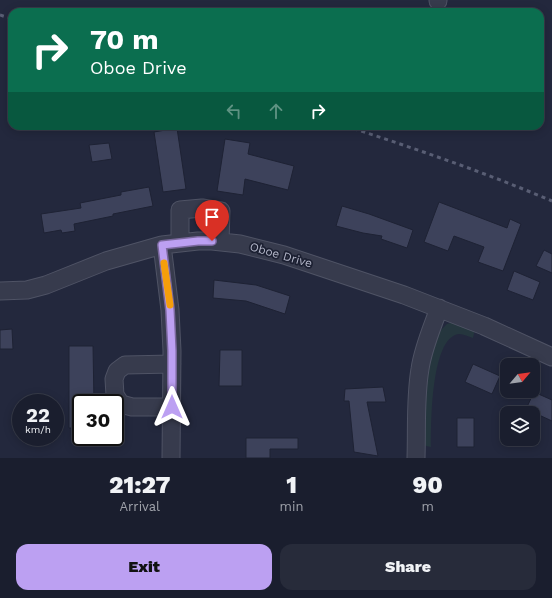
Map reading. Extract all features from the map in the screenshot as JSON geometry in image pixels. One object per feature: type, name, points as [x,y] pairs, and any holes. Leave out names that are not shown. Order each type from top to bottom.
[{"type":"street","points":[[180,243],[180,210],[202,208],[220,211],[220,242]]},
{"type":"street","name":"Oboe Drive","points":[[0,291],[27,290],[46,285],[106,260],[162,245],[198,241],[240,244],[284,255],[404,295],[484,326],[552,357]]},
{"type":"street","points":[[162,245],[170,310],[172,364],[171,458]]},
{"type":"street","points":[[416,458],[419,374],[423,355],[439,308]]},
{"type":"street","points":[[172,364],[125,365],[117,371],[114,379],[115,395],[121,404],[132,408],[172,407]]},
{"type":"shaded area","points":[[454,322],[475,329],[473,338],[461,334],[455,335],[447,342],[441,353],[432,404],[431,447],[422,445],[423,400],[430,356],[441,330],[447,324]]},
{"type":"building","points":[[177,130],[186,189],[163,192],[154,132]]},
{"type":"building","points":[[225,139],[250,143],[248,154],[294,166],[288,190],[245,179],[243,195],[217,191]]},
{"type":"building","points":[[109,143],[112,159],[92,162],[89,145]]},
{"type":"building","points":[[149,187],[153,206],[74,224],[75,231],[62,233],[61,230],[44,233],[41,214],[81,208],[80,203],[121,195],[121,192]]},
{"type":"building","points":[[439,202],[507,228],[510,219],[521,224],[503,271],[478,262],[484,247],[454,236],[448,251],[424,242]]},
{"type":"building","points":[[342,206],[413,230],[407,248],[381,239],[382,236],[336,226]]},
{"type":"building","points":[[544,250],[552,254],[552,273],[536,266]]},
{"type":"building","points":[[514,271],[540,282],[533,300],[507,290]]},
{"type":"building","points":[[214,280],[256,285],[290,296],[285,314],[246,301],[213,298]]},
{"type":"building","points":[[12,329],[13,349],[0,349],[0,330]]},
{"type":"building","points":[[69,346],[93,346],[94,394],[72,394],[72,428],[69,428]]},
{"type":"building","points":[[220,350],[242,350],[242,386],[219,386]]},
{"type":"building","points":[[473,364],[500,376],[492,394],[465,382]]},
{"type":"building","points":[[383,387],[386,402],[367,402],[378,456],[354,452],[349,401],[344,401],[345,389]]},
{"type":"building","points":[[540,395],[552,400],[552,421],[540,415],[540,406],[527,406],[531,398],[540,398]]},
{"type":"building","points":[[457,418],[474,418],[474,447],[457,447]]},
{"type":"building","points":[[246,438],[298,438],[298,449],[270,449],[270,458],[246,458]]},
{"type":"railway","points":[[0,15],[8,18]]},
{"type":"railway","points":[[358,130],[450,161],[552,201]]},
{"type":"slow traffic","points":[[164,263],[170,305]]},
{"type":"route","points":[[172,407],[170,310],[162,245],[212,241]]}]
